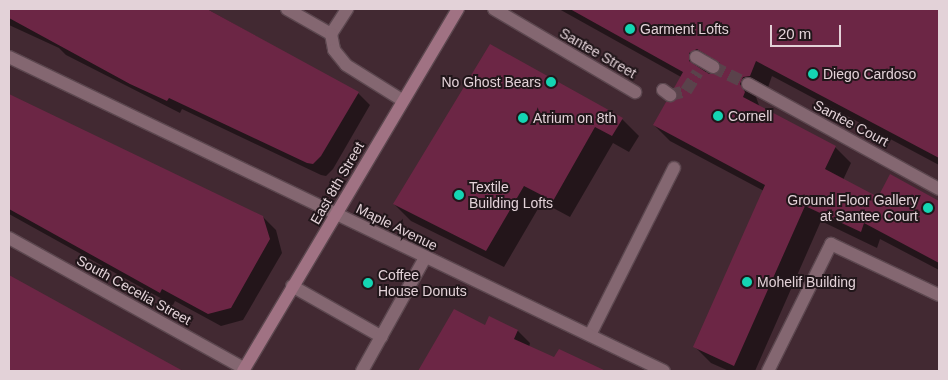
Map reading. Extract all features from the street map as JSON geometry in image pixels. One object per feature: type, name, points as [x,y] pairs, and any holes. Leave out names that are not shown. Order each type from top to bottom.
[{"type":"main road","name":"East 8th Street","points":[[243,370],[292,286],[337,215],[402,100],[458,9]]},
{"type":"street","points":[[287,9],[331,34]]},
{"type":"street","points":[[347,9],[331,34],[334,50],[346,65],[402,100]]},
{"type":"street","name":"Santee Street","points":[[494,9],[635,92]]},
{"type":"street","name":"Maple Avenue","points":[[9,57],[664,371]]},
{"type":"street","name":"Santee Court","points":[[748,84],[939,188]]},
{"type":"street","points":[[590,335],[674,168]]},
{"type":"street","name":"South Cecelia Street","points":[[9,238],[243,370]]},
{"type":"street","points":[[768,371],[831,244],[939,294]]},
{"type":"street","points":[[362,371],[425,258]]},
{"type":"street","points":[[292,286],[382,337]]},
{"type":"building","points":[[9,9],[207,9],[359,92],[321,156],[313,164],[307,163],[169,98],[167,101],[130,84],[9,18]]},
{"type":"building","points":[[570,9],[939,9],[939,158],[756,61],[750,76],[743,77],[740,84],[745,92],[743,97],[836,146],[825,169],[878,197],[890,174],[939,201],[939,263],[864,223],[861,232],[805,206],[734,366],[693,347],[765,185],[653,125],[666,102],[677,99],[674,88],[683,72]],"holes":[[[697,49],[720,63],[717,74],[709,74],[689,61],[689,53]]]},
{"type":"building","name":"Atrium on 8th","points":[[490,44],[623,118],[612,136],[595,127],[553,201],[524,186],[486,251],[393,204]]},
{"type":"building","points":[[9,94],[263,216],[270,239],[231,308],[208,314],[162,289],[160,293],[9,209]]},
{"type":"building","points":[[9,275],[183,371],[9,371]]},
{"type":"building","points":[[454,309],[485,325],[489,316],[518,330],[514,339],[554,357],[559,349],[606,371],[418,371]]},
{"type":"tunnel","points":[[713,67],[748,84]]},
{"type":"tunnel","points":[[670,95],[686,91],[698,72]]},
{"type":"place","name":"Garment Lofts","points":[[630,29]]},
{"type":"place","name":"Diego Cardoso","points":[[813,74]]},
{"type":"place","name":"No Ghost Bears","points":[[551,82]]},
{"type":"place","name":"Cornell","points":[[718,116]]},
{"type":"place","name":"Atrium on 8th","points":[[523,118]]},
{"type":"place","name":"Textile Building Lofts","points":[[459,195]]},
{"type":"place","name":"Ground Floor Gallery at Santee Court","points":[[928,208]]},
{"type":"place","name":"Mohelif Building","points":[[747,282]]},
{"type":"place","name":"Coffee House Donuts","points":[[368,283]]}]
